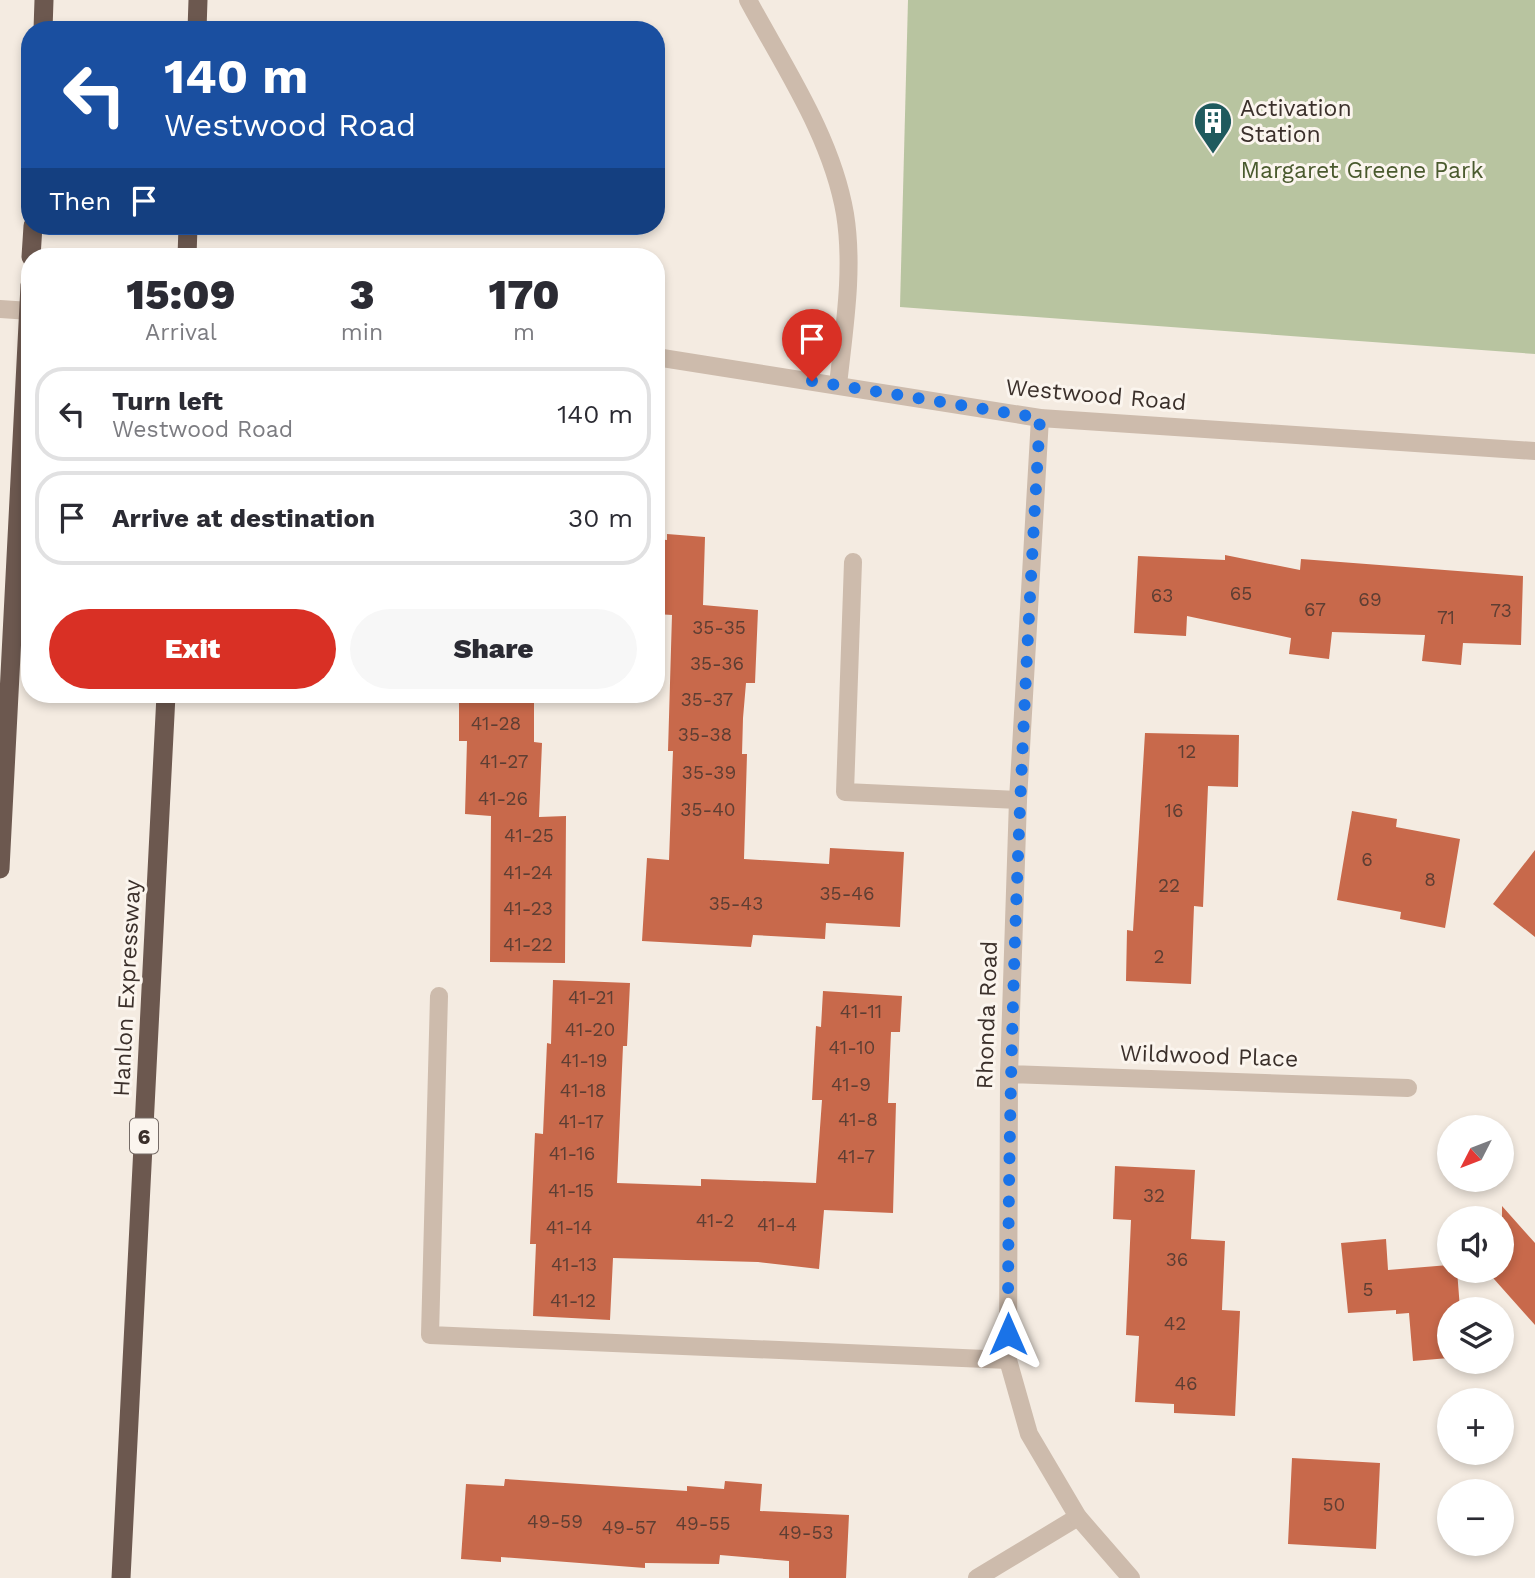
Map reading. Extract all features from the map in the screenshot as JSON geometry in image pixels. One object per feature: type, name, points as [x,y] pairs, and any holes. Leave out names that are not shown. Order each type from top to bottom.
[{"type":"highway","points":[[43,21],[44,0]]},
{"type":"highway","points":[[197,21],[198,0]]},
{"type":"highway","points":[[0,869],[21,460]]},
{"type":"highway","name":"Hanlon Expressway","points":[[121,1578],[166,703]]},
{"type":"street","points":[[748,0],[821,136],[845,214],[848,282],[838,385]]},
{"type":"street","points":[[0,309],[21,310]]},
{"type":"street","name":"Westwood Road","points":[[665,358],[1040,418],[1535,450]]},
{"type":"street","name":"Rhonda Road","points":[[1040,418],[1018,800],[1009,1074],[1008,1360],[1029,1434],[1078,1517],[1131,1578]]},
{"type":"street","points":[[853,562],[845,792],[1018,800]]},
{"type":"street","points":[[439,996],[430,1335],[1008,1360]]},
{"type":"street","name":"Wildwood Place","points":[[1009,1074],[1408,1088]]},
{"type":"street","points":[[977,1578],[1078,1517]]},
{"type":"green space","name":"Margaret Greene Park","points":[[908,0],[1535,0],[1535,354],[900,307]]},
{"type":"building","points":[[667,534],[705,537],[703,605],[758,610],[755,683],[746,683],[743,718],[742,754],[747,754],[744,859],[829,864],[830,848],[904,852],[900,927],[826,923],[825,939],[753,935],[751,947],[642,941],[647,858],[669,860],[673,751],[668,751],[672,615],[665,615]]},
{"type":"building","points":[[1225,555],[1300,570],[1301,559],[1523,576],[1521,645],[1463,643],[1461,665],[1422,661],[1425,635],[1332,632],[1329,659],[1289,654],[1291,638],[1187,616],[1186,636],[1134,633],[1138,556],[1225,560]]},
{"type":"building","points":[[459,703],[534,703],[534,742],[542,743],[539,817],[566,816],[565,963],[490,962],[491,816],[465,814],[467,741],[459,741]]},
{"type":"building","points":[[1145,733],[1239,735],[1238,787],[1208,786],[1203,907],[1194,906],[1191,984],[1126,981],[1127,930],[1133,931]]},
{"type":"building","points":[[1352,811],[1397,819],[1396,827],[1460,839],[1445,928],[1400,919],[1401,912],[1337,900]]},
{"type":"building","points":[[1535,850],[1535,937],[1493,904]]},
{"type":"building","points":[[553,980],[630,983],[627,1046],[623,1046],[617,1183],[701,1186],[701,1179],[816,1183],[822,1100],[812,1100],[816,1026],[821,1027],[823,991],[902,996],[900,1032],[891,1032],[888,1103],[896,1103],[893,1213],[824,1210],[819,1269],[758,1262],[613,1258],[610,1320],[533,1316],[536,1244],[530,1244],[535,1133],[543,1134],[547,1043],[551,1044]]},
{"type":"building","points":[[1115,1166],[1195,1170],[1191,1239],[1225,1241],[1222,1310],[1240,1311],[1235,1416],[1174,1413],[1174,1404],[1135,1402],[1139,1336],[1126,1335],[1131,1220],[1113,1219]]},
{"type":"building","points":[[1514,1219],[1535,1243],[1535,1325],[1514,1301],[1514,1297],[1510,1297],[1498,1283],[1514,1283]]},
{"type":"building","points":[[1386,1239],[1388,1270],[1437,1266],[1437,1283],[1458,1283],[1459,1297],[1437,1297],[1437,1359],[1413,1361],[1409,1313],[1396,1314],[1396,1310],[1348,1313],[1341,1243]]},
{"type":"building","points":[[1292,1458],[1380,1463],[1376,1549],[1288,1544]]},
{"type":"building","points":[[505,1479],[687,1491],[687,1486],[724,1489],[725,1481],[762,1484],[760,1511],[849,1515],[846,1578],[789,1578],[789,1561],[720,1555],[719,1564],[645,1563],[645,1568],[501,1557],[501,1562],[461,1559],[466,1484],[504,1486]]},
{"type":"place","name":"Activation Station","points":[[1213,155]]},
{"type":"route","points":[[812,381],[1040,418],[1014,910],[1009,1074],[1008,1334]]}]
